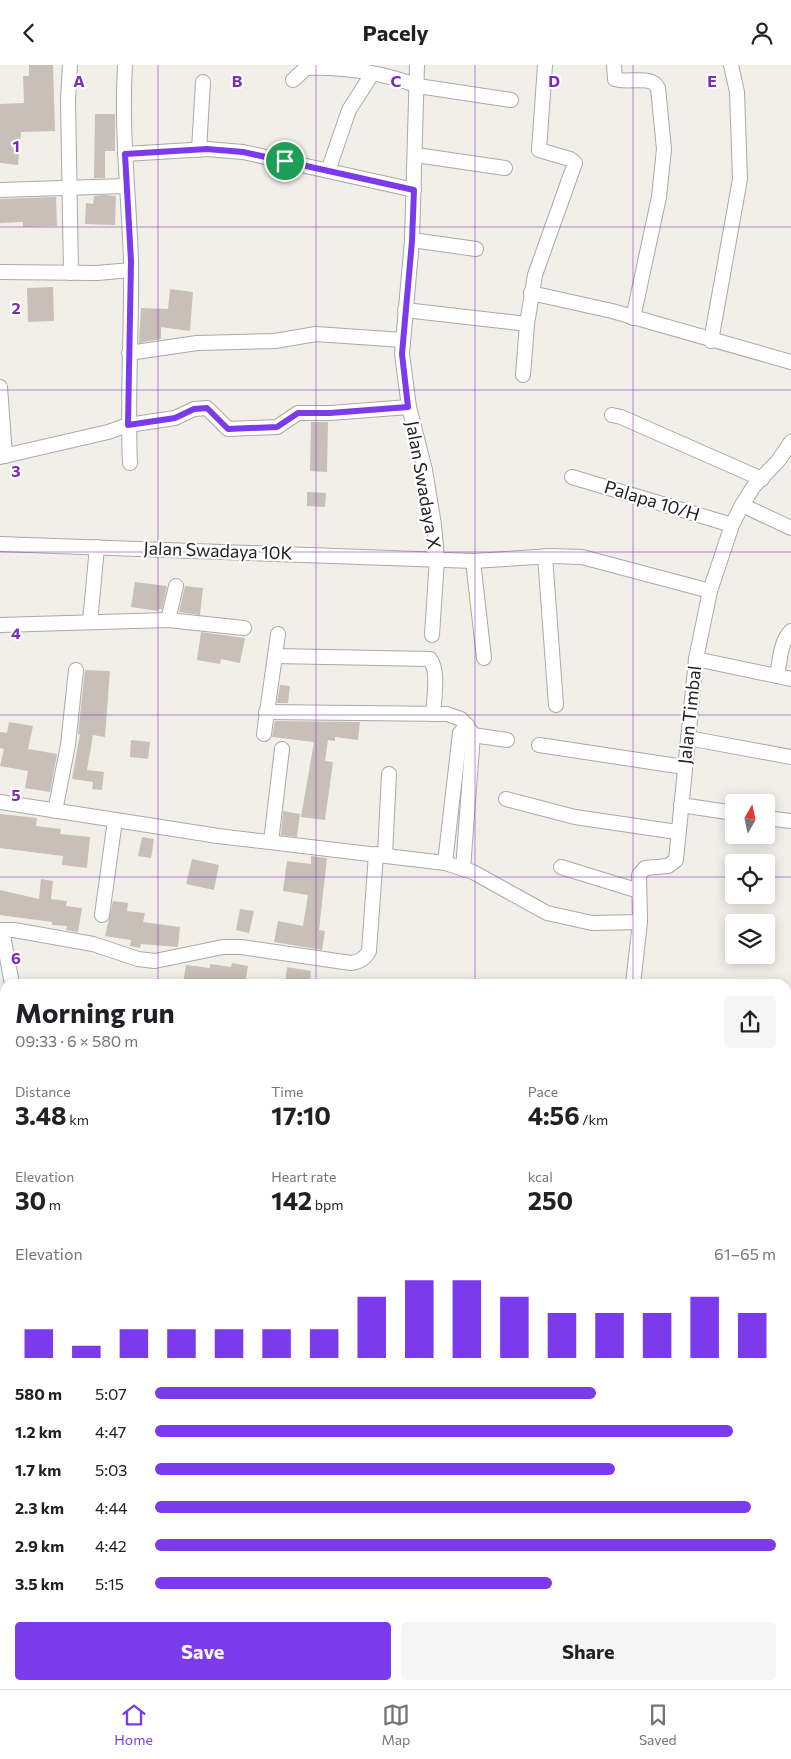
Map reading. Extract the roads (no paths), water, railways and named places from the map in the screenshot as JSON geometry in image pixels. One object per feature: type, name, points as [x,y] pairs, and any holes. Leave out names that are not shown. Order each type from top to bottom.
[{"type":"street","points":[[70,65],[71,273]]},
{"type":"street","points":[[125,65],[125,154],[131,270],[128,425],[130,463]]},
{"type":"street","name":"Jalan Swadaya X","points":[[417,65],[418,86],[412,241],[402,354],[408,407],[425,470],[437,559],[432,635]]},
{"type":"street","points":[[523,375],[531,293],[542,251],[575,163],[570,159],[539,150],[545,65]]},
{"type":"street","points":[[614,65],[615,79],[656,83],[664,149],[659,197],[633,317]]},
{"type":"street","points":[[711,341],[740,179],[737,91],[731,65]]},
{"type":"street","points":[[292,80],[306,68],[336,68],[372,74],[418,86],[511,101]]},
{"type":"street","points":[[328,171],[349,110],[372,74]]},
{"type":"street","points":[[199,150],[203,82]]},
{"type":"street","points":[[125,154],[199,150],[243,152],[414,190]]},
{"type":"street","points":[[416,155],[504,168]]},
{"type":"street","points":[[0,190],[126,186]]},
{"type":"street","points":[[412,241],[476,249]]},
{"type":"street","points":[[0,272],[71,273],[131,270]]},
{"type":"street","points":[[531,293],[633,317],[711,341],[791,362]]},
{"type":"street","points":[[405,310],[527,324]]},
{"type":"street","points":[[129,353],[197,343],[275,341],[316,334],[403,340]]},
{"type":"street","points":[[0,387],[3,456],[108,433],[128,425],[175,418],[194,409],[207,408],[228,429],[277,427],[298,413],[330,413],[408,407]]},
{"type":"street","points":[[612,415],[621,417],[762,479]]},
{"type":"street","name":"Jalan Timbal","points":[[634,979],[640,922],[639,875],[641,870],[668,866],[676,860],[696,659],[710,591],[732,525],[742,505],[791,442]]},
{"type":"street","name":"Palapa 10/H","points":[[572,477],[732,525]]},
{"type":"street","points":[[742,505],[791,529]]},
{"type":"street","name":"Jalan Swadaya 10K","points":[[0,544],[474,561],[545,556],[582,557],[710,591]]},
{"type":"street","points":[[90,622],[97,547]]},
{"type":"street","points":[[545,556],[556,705]]},
{"type":"street","points":[[474,561],[484,658]]},
{"type":"street","points":[[168,620],[176,586]]},
{"type":"street","points":[[0,625],[168,620],[244,628]]},
{"type":"street","points":[[777,676],[782,650],[787,635],[791,631]]},
{"type":"street","points":[[264,734],[278,634]]},
{"type":"street","points":[[275,656],[430,659],[433,663],[434,679],[433,714]]},
{"type":"street","points":[[696,659],[791,679]]},
{"type":"street","points":[[55,811],[68,745],[76,670]]},
{"type":"street","points":[[266,712],[454,715],[467,731],[507,740]]},
{"type":"street","points":[[445,863],[467,731]]},
{"type":"street","points":[[463,869],[467,731]]},
{"type":"street","points":[[688,738],[791,757]]},
{"type":"street","points":[[539,745],[684,767]]},
{"type":"street","points":[[271,842],[282,749]]},
{"type":"street","points":[[11,979],[1,931],[94,944],[138,959],[155,961],[223,947],[241,947],[351,963],[357,962],[369,951],[389,773]]},
{"type":"street","points":[[506,799],[575,817],[678,832]]},
{"type":"street","points":[[0,802],[271,842],[445,863],[463,869],[547,913],[592,923],[640,922]]},
{"type":"street","points":[[681,805],[725,812]]},
{"type":"street","points":[[775,819],[791,821]]},
{"type":"street","points":[[102,915],[115,820]]},
{"type":"street","points":[[561,867],[639,891]]}]
